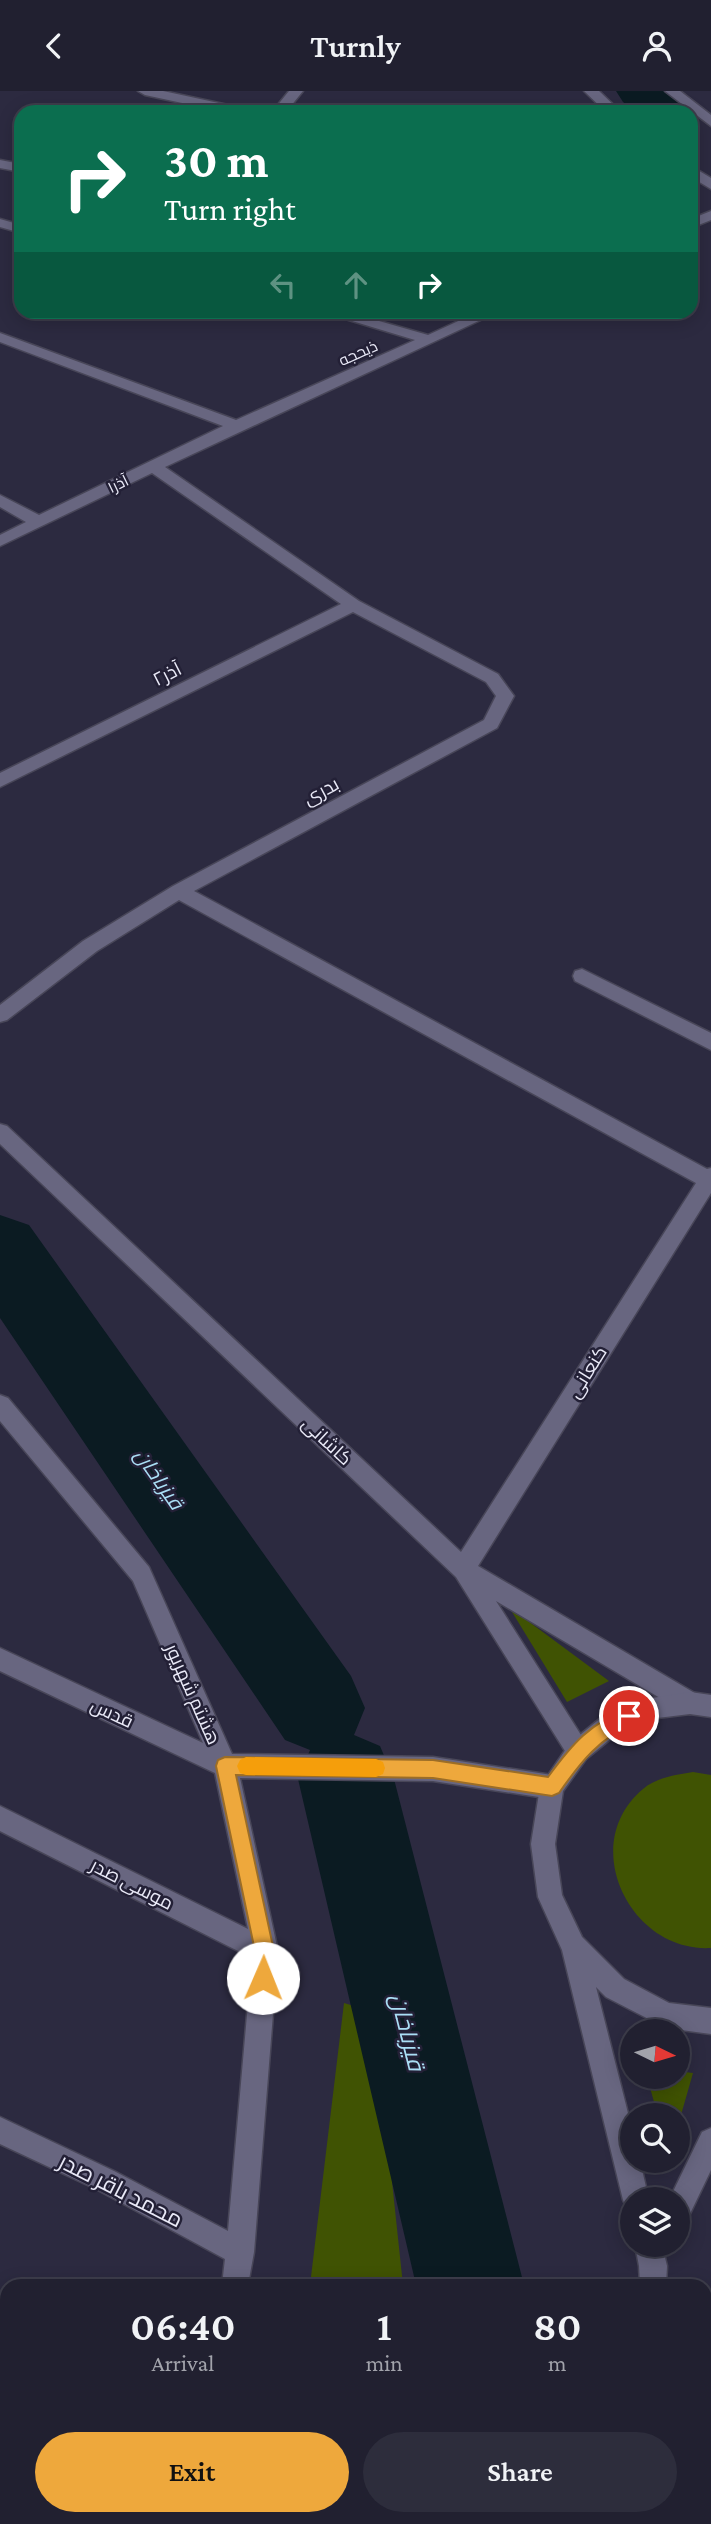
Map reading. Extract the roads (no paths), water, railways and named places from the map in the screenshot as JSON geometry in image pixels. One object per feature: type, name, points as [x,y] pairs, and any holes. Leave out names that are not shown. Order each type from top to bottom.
[{"type":"street","points":[[145,91],[210,105]]},
{"type":"street","points":[[285,105],[296,91]]},
{"type":"street","points":[[592,91],[607,105]]},
{"type":"street","points":[[672,91],[690,105]]},
{"type":"street","points":[[355,319],[431,340]]},
{"type":"street","name":"ذیحجه","points":[[236,426],[476,319]]},
{"type":"street","points":[[0,337],[236,426]]},
{"type":"street","name":"آذر۱","points":[[0,541],[236,426]]},
{"type":"street","points":[[153,466],[353,605]]},
{"type":"street","points":[[0,500],[39,522]]},
{"type":"street","name":"آذر۲","points":[[0,781],[353,605]]},
{"type":"street","name":"بدری","points":[[0,1015],[90,946],[179,891],[491,724],[505,696],[492,678],[353,605]]},
{"type":"street","points":[[179,891],[710,1178]]},
{"type":"street","points":[[582,976],[711,1042]]},
{"type":"street","name":"کاشانی","points":[[0,1132],[463,1569],[700,1704]]},
{"type":"street","name":"کنعانی","points":[[463,1569],[710,1178]]},
{"type":"street","name":"هشتم شهریور","points":[[0,1405],[141,1574],[225,1766],[265,1951],[236,2279]]},
{"type":"street","points":[[463,1569],[578,1751]]},
{"type":"street","name":"قدس","points":[[0,1659],[225,1766]]},
{"type":"street","points":[[633,2187],[573,1946],[550,1897],[543,1844],[552,1787],[578,1751],[610,1724],[648,1708],[700,1704]]},
{"type":"street","points":[[225,1766],[433,1769],[552,1787]]},
{"type":"street","name":"موسی صدر","points":[[0,1818],[265,1951]]},
{"type":"street","points":[[573,1946],[615,1988],[666,2015],[711,2021]]},
{"type":"street","name":"محمد باقر صدر","points":[[0,2130],[105,2180],[240,2252]]},
{"type":"street","points":[[689,2187],[711,2141]]},
{"type":"waterway","points":[[642,91],[660,105]]},
{"type":"waterway","name":"قیزباخان","points":[[0,1250],[318,1708]]},
{"type":"waterway","name":"قیزباخان","points":[[346,1779],[469,2279]]}]
